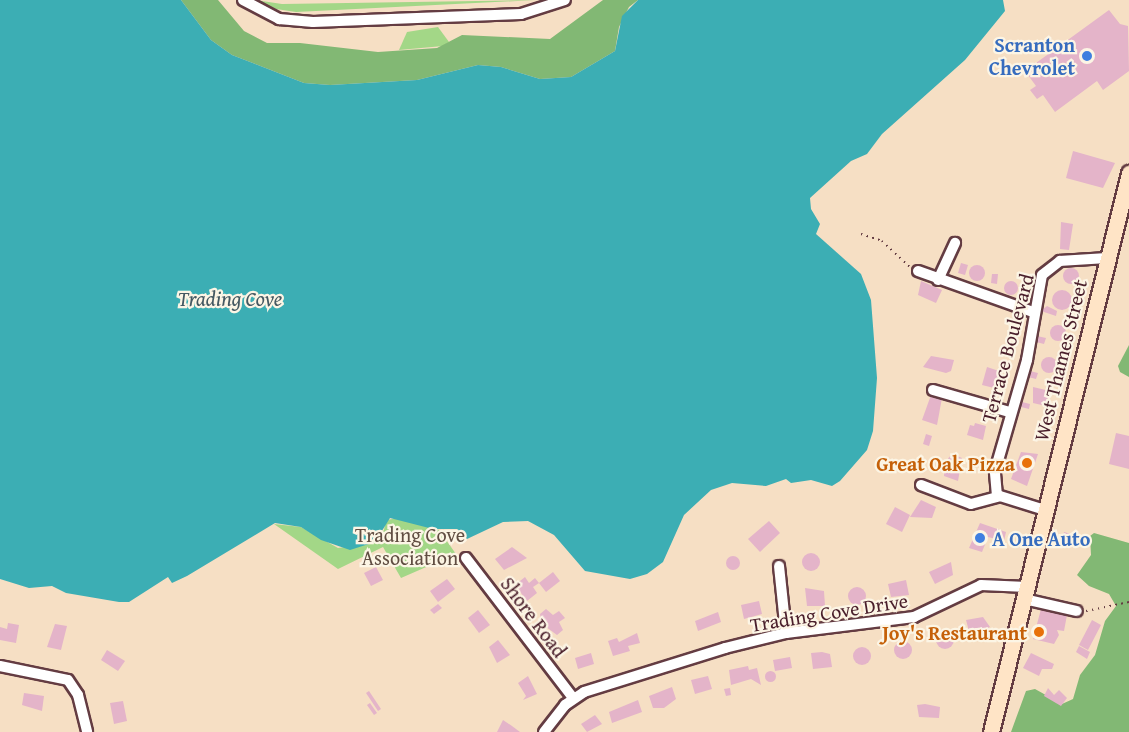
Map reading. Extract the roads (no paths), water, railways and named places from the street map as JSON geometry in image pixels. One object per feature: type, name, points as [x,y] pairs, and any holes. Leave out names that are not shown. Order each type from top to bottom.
[{"type":"main road","name":"West Thames Street","points":[[991,732],[1106,258],[1129,173]]},
{"type":"street","points":[[243,0],[266,15],[307,22],[521,14],[566,0]]},
{"type":"street","points":[[938,280],[955,243]]},
{"type":"street","name":"Terrace Boulevard","points":[[997,496],[995,471],[1009,412],[1027,360],[1033,312],[1042,275],[1050,266],[1070,259],[1106,258]]},
{"type":"street","points":[[918,271],[1033,312]]},
{"type":"street","points":[[933,390],[1009,412]]},
{"type":"street","points":[[921,485],[971,504],[997,496],[1045,510]]},
{"type":"street","name":"Shore Road","points":[[466,558],[573,698]]},
{"type":"street","points":[[779,566],[786,633]]},
{"type":"street","name":"Trading Cove Drive","points":[[573,698],[644,673],[786,633],[914,617],[985,584],[1026,593],[1077,611]]},
{"type":"street","points":[[0,666],[68,680],[78,695],[87,732]]},
{"type":"street","points":[[544,732],[573,698]]},
{"type":"water","name":"Trading Cove","points":[[0,0],[181,0],[211,40],[232,55],[304,83],[330,85],[417,80],[478,65],[501,67],[540,79],[571,77],[615,51],[622,16],[638,0],[1003,0],[1005,11],[965,60],[882,134],[867,154],[851,161],[810,198],[811,209],[820,224],[816,234],[861,274],[871,300],[877,378],[873,431],[867,450],[840,481],[832,486],[811,480],[791,483],[786,479],[766,486],[732,483],[711,490],[684,515],[663,562],[647,574],[630,579],[585,571],[554,535],[528,521],[503,522],[467,539],[457,529],[433,529],[390,518],[375,542],[350,550],[321,540],[301,527],[275,523],[187,576],[172,583],[168,577],[129,602],[119,602],[66,593],[52,586],[29,588],[0,579]]},
{"type":"place","name":"Scranton Chevrolet","points":[[1087,56]]},
{"type":"place","name":"Great Oak Pizza","points":[[1027,463]]},
{"type":"place","name":"A One Auto","points":[[980,538]]},
{"type":"place","name":"Joy's Restaurant","points":[[1039,632]]},
{"type":"park label","name":"Trading Cove Association","points":[[410,546]]}]
